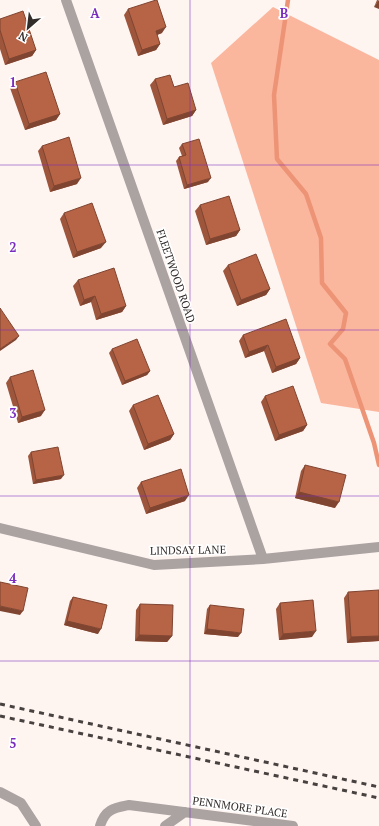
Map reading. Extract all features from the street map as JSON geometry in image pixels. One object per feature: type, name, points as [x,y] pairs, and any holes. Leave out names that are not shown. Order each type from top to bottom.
[{"type":"street","name":"FLEETWOOD ROAD","points":[[66,0],[263,560]]},
{"type":"street","name":"LINDSAY LANE","points":[[0,528],[154,565],[263,560],[379,547]]},
{"type":"street","points":[[0,792],[21,803],[36,826]]},
{"type":"street","name":"PENNMORE PLACE","points":[[100,826],[102,818],[112,808],[129,805],[292,826]]},
{"type":"street","name":"PENNMORE PLACE","points":[[165,826],[185,812]]},
{"type":"shaded area","points":[[273,7],[379,60],[379,412],[321,403],[211,63]]},
{"type":"building","points":[[157,0],[166,27],[156,31],[160,44],[142,50],[128,9]]},
{"type":"building","points":[[23,11],[36,50],[9,59],[0,30],[0,19]]},
{"type":"building","points":[[46,72],[60,114],[29,124],[15,82]]},
{"type":"building","points":[[170,75],[174,87],[188,83],[196,110],[167,119],[155,79]]},
{"type":"building","points":[[69,137],[81,178],[54,186],[42,146]]},
{"type":"building","points":[[199,139],[211,178],[187,185],[179,157],[186,155],[182,144]]},
{"type":"building","points":[[229,196],[240,230],[210,239],[200,205]]},
{"type":"building","points":[[92,203],[106,242],[77,252],[64,213]]},
{"type":"building","points":[[256,254],[270,289],[241,300],[228,265]]},
{"type":"building","points":[[114,268],[126,306],[101,314],[95,296],[84,300],[78,280]]},
{"type":"building","points":[[0,308],[19,336],[0,349]]},
{"type":"building","points":[[286,319],[300,358],[276,367],[268,345],[249,352],[243,335]]},
{"type":"building","points":[[137,339],[150,371],[125,381],[112,349]]},
{"type":"building","points":[[33,370],[45,410],[22,417],[10,377]]},
{"type":"building","points":[[293,386],[307,425],[279,435],[265,396]]},
{"type":"building","points":[[158,395],[174,434],[148,444],[133,405]]},
{"type":"building","points":[[58,447],[64,475],[36,480],[31,452]]},
{"type":"building","points":[[305,465],[346,475],[339,502],[299,492]]},
{"type":"building","points":[[181,469],[189,495],[150,508],[141,482]]},
{"type":"building","points":[[0,582],[28,588],[23,611],[0,606]]},
{"type":"building","points":[[379,590],[379,636],[351,637],[348,592]]},
{"type":"building","points":[[73,597],[107,605],[101,629],[67,621]]},
{"type":"building","points":[[313,600],[316,631],[283,634],[280,603]]},
{"type":"building","points":[[140,604],[173,605],[172,636],[139,635]]},
{"type":"building","points":[[210,605],[244,609],[241,633],[207,629]]},
{"type":"waterway","points":[[288,0],[274,95],[277,159],[306,194],[321,238],[322,283],[346,313],[343,329],[330,344],[345,359],[374,443],[379,465]]},
{"type":"railway","points":[[0,704],[379,787]]},
{"type":"railway","points":[[0,716],[379,798]]}]
